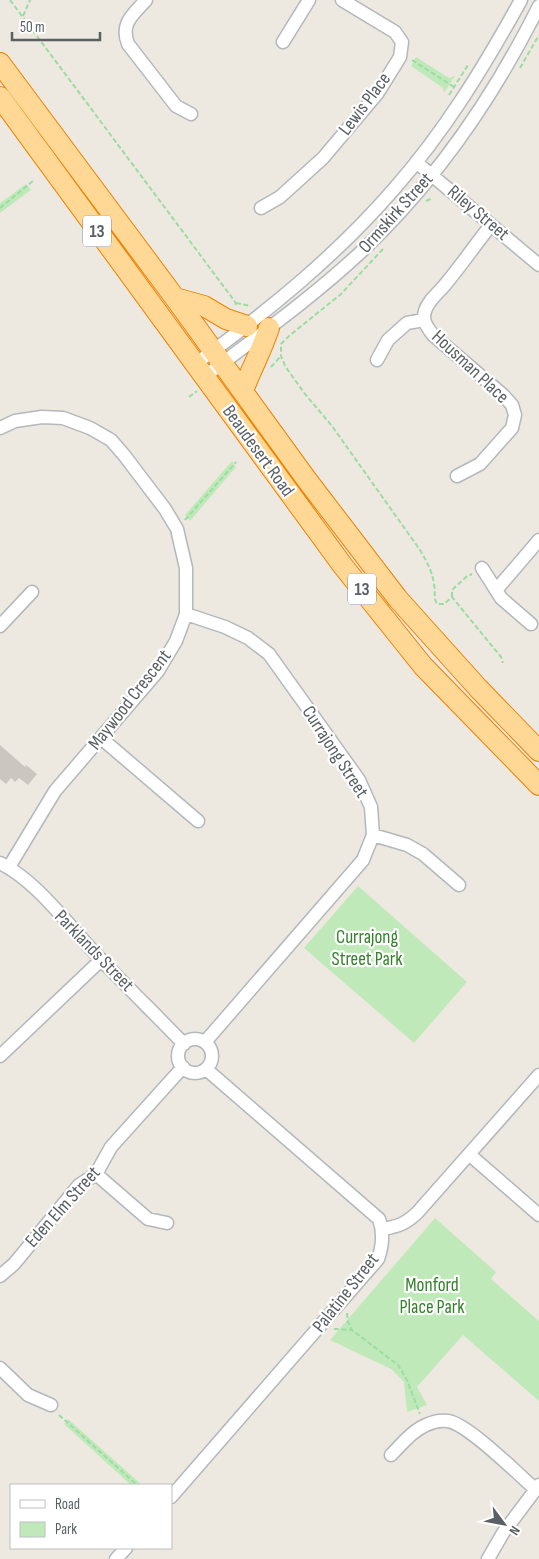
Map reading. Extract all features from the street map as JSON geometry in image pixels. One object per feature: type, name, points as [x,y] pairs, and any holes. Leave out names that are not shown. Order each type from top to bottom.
[{"type":"highway","name":"Beaudesert Road","points":[[0,63],[175,298],[307,480],[398,599],[539,752]]},
{"type":"highway","name":"Beaudesert Road","points":[[0,97],[200,377],[343,566],[423,666],[539,785]]},
{"type":"highway","points":[[175,298],[204,306],[226,319],[247,326]]},
{"type":"highway","points":[[243,391],[262,350],[269,328]]},
{"type":"street","points":[[146,0],[127,22],[124,34],[128,44],[176,106],[191,114]]},
{"type":"street","points":[[283,42],[309,0]]},
{"type":"street","name":"Lewis Place","points":[[261,208],[280,197],[323,158],[377,94],[400,56],[402,42],[395,32],[342,0]]},
{"type":"street","name":"Ormskirk Street","points":[[200,377],[247,326],[331,254],[394,189],[466,93],[521,0]]},
{"type":"street","name":"Ormskirk Street","points":[[218,357],[269,328],[334,276],[363,250],[413,198],[465,131],[520,43],[539,6]]},
{"type":"street","name":"Riley Street","points":[[416,162],[539,265]]},
{"type":"street","name":"Housman Place","points":[[457,476],[480,464],[512,428],[515,415],[512,405],[503,395],[433,335],[424,320],[425,310],[430,301],[444,286],[491,225]]},
{"type":"street","points":[[377,360],[388,340],[407,323],[424,320]]},
{"type":"street","name":"Maywood Crescent","points":[[0,428],[15,420],[42,417],[63,418],[90,428],[111,440],[165,509],[177,529],[186,568],[186,614],[176,640],[158,671],[55,791],[4,865]]},
{"type":"street","points":[[497,589],[539,540]]},
{"type":"street","points":[[482,568],[501,598],[531,624]]},
{"type":"street","points":[[0,626],[32,592]]},
{"type":"street","name":"Currajong Street","points":[[186,614],[225,627],[248,638],[269,654],[359,780],[371,807],[373,835],[363,860],[205,1042]]},
{"type":"street","points":[[101,738],[198,821]]},
{"type":"street","points":[[373,835],[407,845],[423,854],[459,885]]},
{"type":"street","name":"Parklands Street","points":[[4,865],[30,883],[101,960],[184,1044]]},
{"type":"street","points":[[0,1056],[101,960]]},
{"type":"street","points":[[191,1039],[197,1039],[209,1046],[212,1053],[211,1062],[206,1069],[193,1073],[183,1067],[179,1061],[179,1053],[184,1044],[191,1039]]},
{"type":"street","name":"Eden Elm Street","points":[[0,1276],[14,1264],[79,1185],[96,1174],[111,1147],[183,1067]]},
{"type":"street","points":[[206,1069],[371,1211],[379,1219],[383,1229]]},
{"type":"street","name":"Palatine Street","points":[[172,1496],[378,1259],[382,1246],[383,1229],[406,1223],[417,1213],[539,1075]]},
{"type":"street","points":[[470,1155],[539,1214]]},
{"type":"street","points":[[96,1174],[148,1219],[166,1223]]},
{"type":"street","points":[[0,1368],[28,1396],[51,1405]]},
{"type":"street","points":[[391,1455],[413,1432],[436,1422],[449,1421],[467,1429],[537,1487],[502,1533],[488,1559]]},
{"type":"street","points":[[116,1559],[125,1549]]},
{"type":"path","points":[[10,0],[236,303],[251,306],[256,304]]},
{"type":"path","points":[[23,17],[30,0]]},
{"type":"path","points":[[400,56],[415,61],[466,93]]},
{"type":"path","points":[[449,95],[468,64]]},
{"type":"path","points":[[0,208],[33,182]]},
{"type":"path","points":[[424,202],[433,198]]},
{"type":"path","points":[[387,244],[341,294],[281,344],[280,356],[295,380],[332,426],[420,550],[431,569],[435,587],[434,598],[437,604],[444,604],[452,597]]},
{"type":"path","points":[[233,308],[236,303]]},
{"type":"path","points":[[189,397],[200,377]]},
{"type":"path","points":[[177,529],[236,462]]},
{"type":"path","points":[[482,568],[458,584],[452,590],[452,597],[501,657],[503,663]]},
{"type":"path","points":[[347,1313],[348,1322],[352,1330],[398,1365],[407,1380],[424,1426]]},
{"type":"path","points":[[333,1329],[352,1330]]},
{"type":"path","points":[[51,1405],[65,1421],[135,1484]]},
{"type":"green space","points":[[416,57],[449,78],[455,76],[444,93],[443,88],[411,66]]},
{"type":"green space","points":[[26,184],[31,190],[0,213],[0,203]]},
{"type":"green space","points":[[232,461],[236,467],[190,521],[185,515]]},
{"type":"green space","name":"Currajong Street Park","points":[[358,886],[467,982],[414,1043],[304,948]]},
{"type":"green space","name":"Monford Place Park","points":[[435,1218],[496,1272],[491,1279],[539,1321],[539,1401],[463,1335],[417,1387],[427,1405],[407,1412],[404,1382],[391,1369],[330,1340]]},
{"type":"green space","points":[[68,1419],[141,1484],[130,1484],[64,1424]]},
{"type":"building","points":[[0,745],[25,767],[26,765],[37,774],[28,785],[19,778],[15,782],[11,778],[6,784],[0,779]]}]
